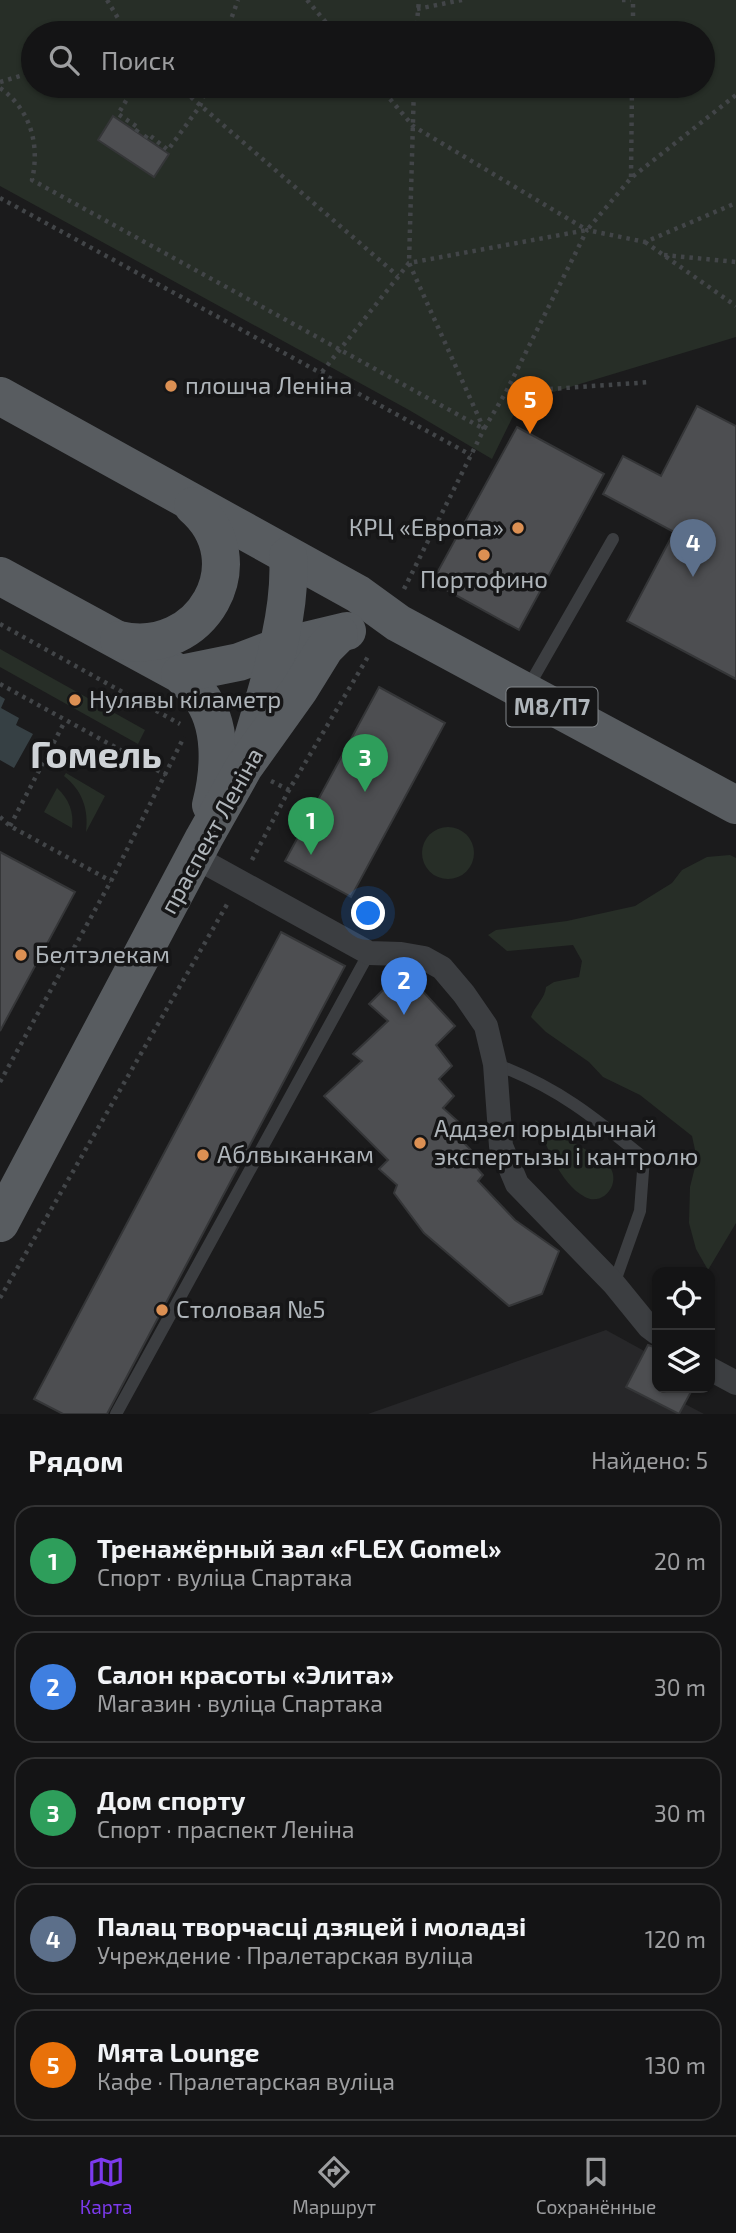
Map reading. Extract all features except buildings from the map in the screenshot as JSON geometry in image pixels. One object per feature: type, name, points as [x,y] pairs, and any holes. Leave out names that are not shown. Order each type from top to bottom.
[{"type":"main road","name":"М8/П7","points":[[0,396],[358,594],[375,624],[525,692],[736,805]]},
{"type":"main road","points":[[106,634],[135,643],[166,639],[193,624],[212,599],[218,584],[219,551],[206,521],[196,508],[183,498]]},
{"type":"main road","points":[[244,766],[269,684],[287,607],[290,580],[288,556]]},
{"type":"main road","points":[[0,576],[180,674],[200,695],[212,723],[220,754],[214,793],[199,848]]},
{"type":"main road","points":[[180,674],[239,662],[276,648],[375,624]]},
{"type":"main road","name":"праспект Леніна","points":[[0,1223],[244,766],[299,690],[325,648],[375,624]]},
{"type":"street","points":[[199,848],[240,881],[369,953],[424,958],[442,968],[486,1027],[495,1064],[501,1146],[517,1184],[614,1284],[653,1330]]},
{"type":"street","points":[[715,1372],[736,1383]]},
{"type":"lane","points":[[525,692],[613,539]]},
{"type":"lane","points":[[116,1414],[369,953]]},
{"type":"lane","points":[[495,1064],[528,1076],[586,1110],[644,1158],[640,1212],[614,1284]]},
{"type":"path","points":[[107,0],[120,21]]},
{"type":"path","points":[[230,21],[238,0]]},
{"type":"path","points":[[307,0],[325,21]]},
{"type":"path","points":[[416,21],[419,0]]},
{"type":"path","points":[[417,9],[462,0]]},
{"type":"path","points":[[622,0],[632,0],[633,21]]},
{"type":"path","points":[[0,82],[21,76]]},
{"type":"path","points":[[0,88],[18,105],[33,133],[35,165],[32,180],[484,429]]},
{"type":"path","points":[[0,1298],[240,881],[375,624],[506,393],[587,230],[631,178],[736,96]]},
{"type":"path","points":[[128,98],[118,114],[139,128],[136,132]]},
{"type":"path","points":[[191,98],[398,276]]},
{"type":"path","points":[[145,138],[148,134],[168,150],[200,106],[203,98]]},
{"type":"path","points":[[389,98],[413,126],[587,230],[645,243],[736,306]]},
{"type":"path","points":[[414,98],[408,263],[484,429]]},
{"type":"path","points":[[631,178],[632,98]]},
{"type":"path","points":[[0,198],[471,455]]},
{"type":"path","points":[[645,243],[736,202]]},
{"type":"path","points":[[322,372],[408,263],[587,230]]},
{"type":"path","points":[[663,255],[736,262]]},
{"type":"path","points":[[506,393],[651,382]]},
{"type":"path","points":[[0,624],[183,727],[185,736],[111,881],[0,1082]]},
{"type":"path","points":[[0,684],[166,775]]},
{"type":"path","points":[[10,826],[65,721]]},
{"type":"path","points":[[0,817],[10,826],[111,881]]},
{"type":"shaded area","points":[[0,0],[736,0],[736,337],[520,402],[492,459],[409,410],[0,186]]},
{"type":"shaded area","points":[[0,649],[145,730],[138,744],[0,667]]},
{"type":"shaded area","points":[[0,696],[5,699],[1,708],[19,718],[16,725],[33,734],[14,768],[0,760]]},
{"type":"shaded area","points":[[66,773],[105,796],[86,832],[83,801],[75,787],[64,776]]},
{"type":"shaded area","points":[[57,788],[70,806],[72,828],[44,812]]},
{"type":"shaded area","points":[[448,827],[458,829],[466,835],[472,843],[472,863],[466,871],[458,877],[448,879],[438,877],[430,871],[424,863],[422,853],[424,843],[430,835],[438,829]]},
{"type":"shaded area","points":[[730,855],[736,858],[736,1223],[710,1267],[706,1267],[696,1249],[689,1223],[690,1187],[697,1159],[692,1136],[640,1095],[603,1077],[589,1062],[546,1032],[531,1017],[546,987],[554,982],[579,977],[582,961],[573,945],[507,951],[488,935],[496,930],[567,921],[635,906],[672,883],[682,870],[707,857]]},
{"type":"shaded area","points":[[535,1120],[609,1166],[612,1185],[604,1196],[599,1199],[585,1197],[568,1183],[555,1163]]},
{"type":"shaded area","points":[[606,1330],[652,1355],[652,1393],[690,1393],[685,1404],[704,1414],[368,1414]]},
{"type":"place","name":"плошча Леніна","points":[[171,386]]},
{"type":"place","name":"Мята Lounge","points":[[530,434]]},
{"type":"place","name":"КРЦ «Европа»","points":[[518,528]]},
{"type":"place","name":"Портофино","points":[[484,555]]},
{"type":"place","name":"Палац творчасці дзяцей і моладзі","points":[[693,577]]},
{"type":"place","name":"Нулявы кіламетр","points":[[75,700]]},
{"type":"place","name":"Дом спорту","points":[[365,792]]},
{"type":"place","name":"Тренажёрный зал «FLEX Gomel»","points":[[311,855]]},
{"type":"place","name":"Белтэлекам","points":[[21,955]]},
{"type":"place","name":"Салон красоты «Элита»","points":[[404,1015]]},
{"type":"place","name":"Аддзел юрыдычнай экспертызы і кантролю","points":[[420,1143]]},
{"type":"place","name":"Аблвыканкам","points":[[203,1155]]},
{"type":"place","name":"Столовая №5","points":[[162,1310]]},
{"type":"district","name":"Гомель","points":[[96,755]]}]
